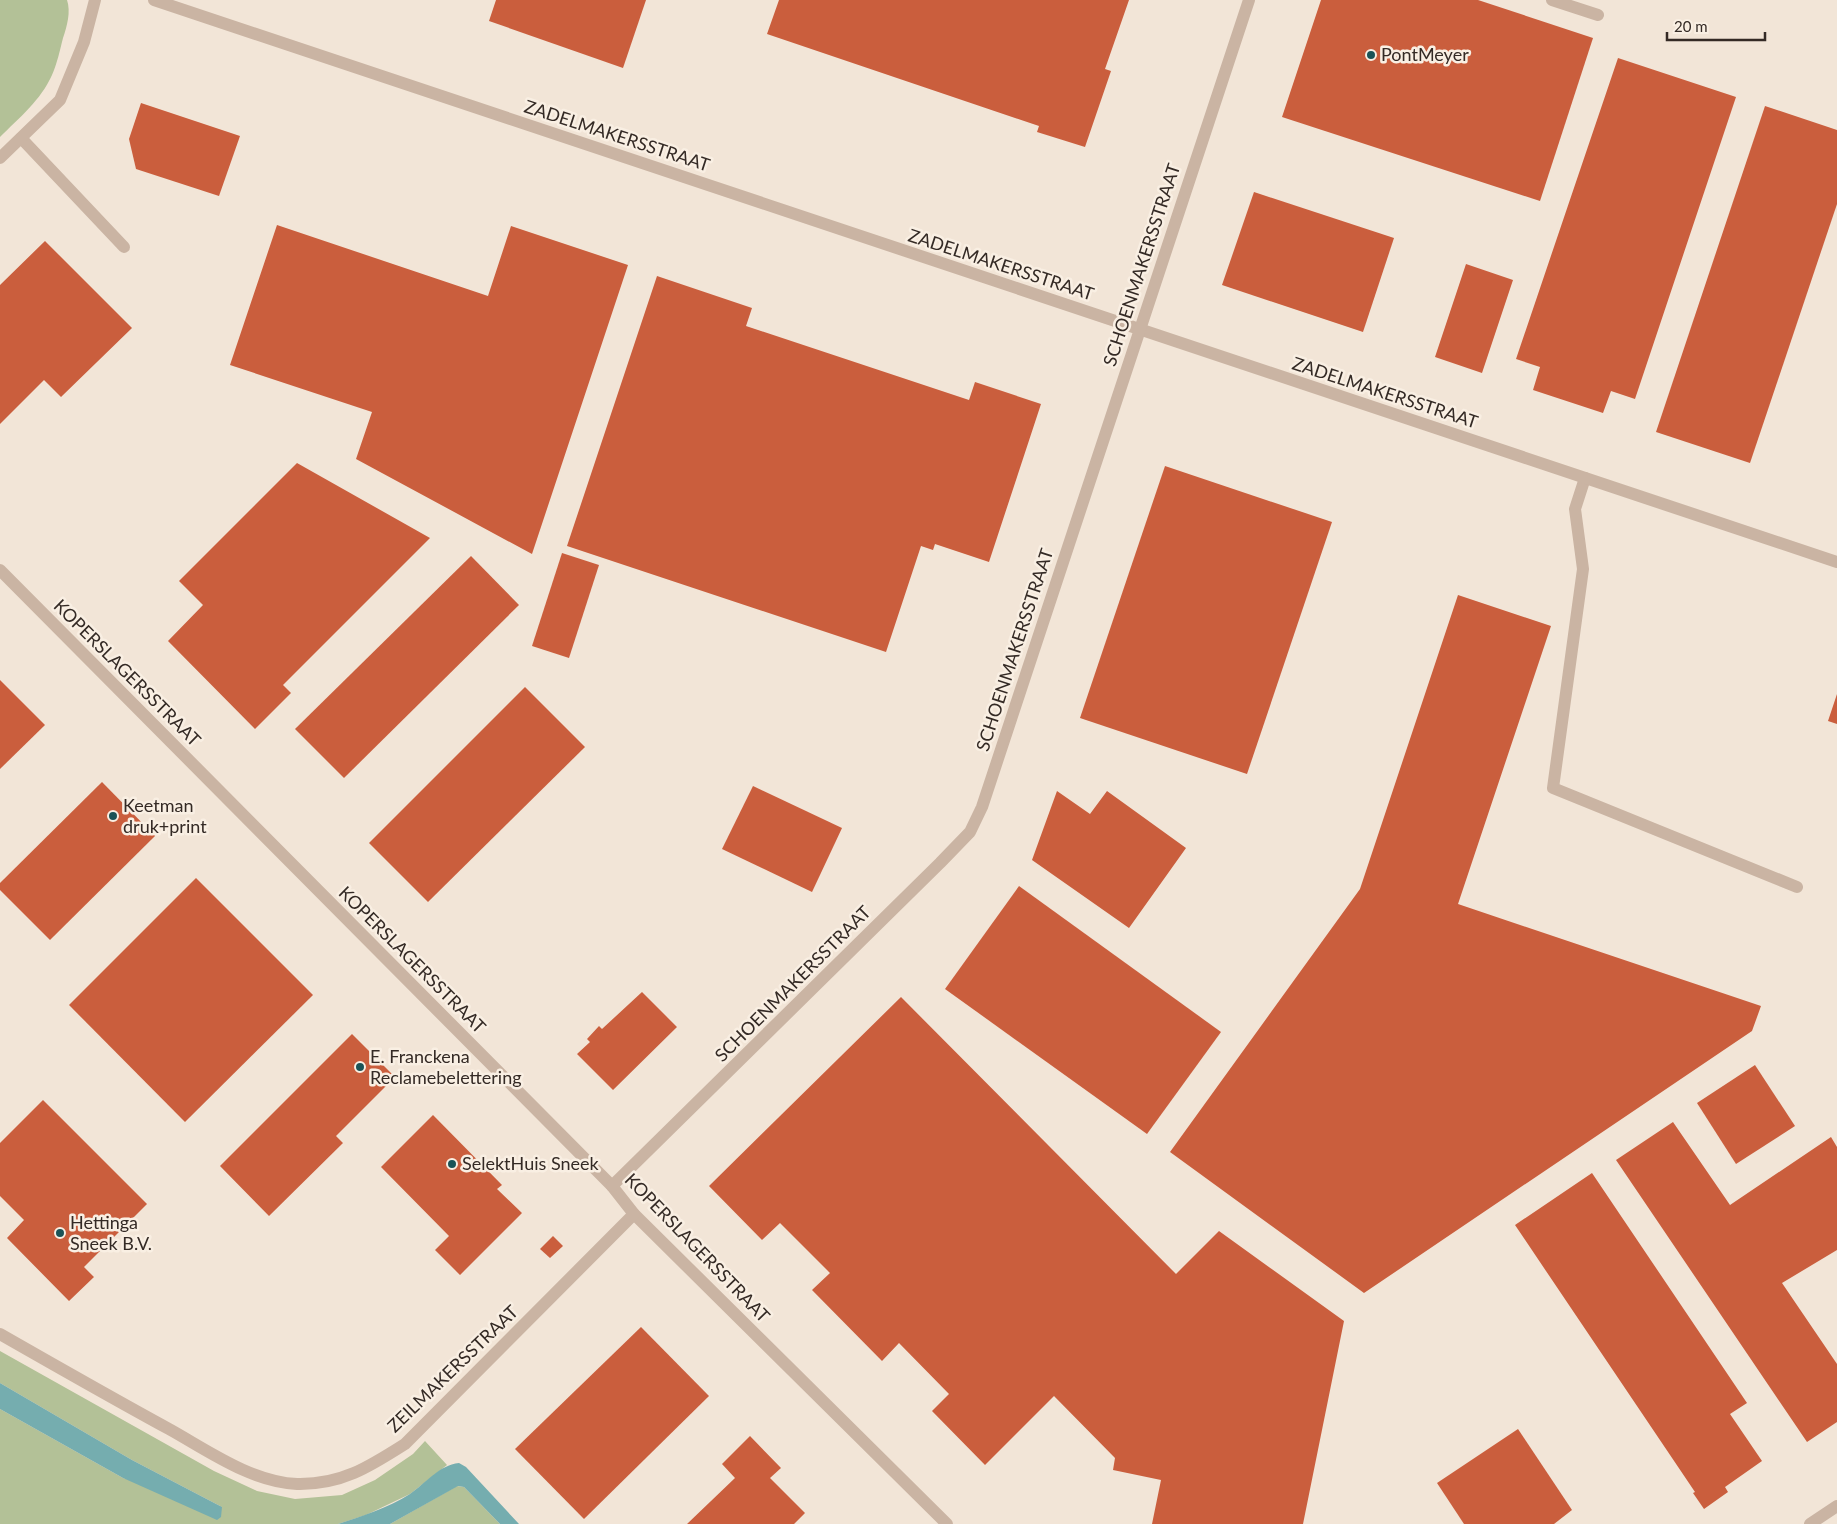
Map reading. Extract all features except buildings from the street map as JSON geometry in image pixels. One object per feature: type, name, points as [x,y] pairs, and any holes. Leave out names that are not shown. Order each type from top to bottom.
[{"type":"street","points":[[0,158],[60,100],[84,42],[95,0]]},
{"type":"street","name":"ZADELMAKERSSTRAAT","points":[[154,0],[1837,562]]},
{"type":"street","name":"SCHOENMAKERSSTRAAT","points":[[612,1186],[940,864],[970,832],[982,807],[1249,0]]},
{"type":"street","points":[[1552,0],[1598,15]]},
{"type":"street","points":[[21,138],[124,247]]},
{"type":"street","points":[[1585,478],[1575,509],[1583,569],[1554,788],[1797,887]]},
{"type":"street","name":"KOPERSLAGERSSTRAAT","points":[[0,570],[612,1186],[634,1214],[947,1524]]},
{"type":"street","name":"ZEILMAKERSSTRAAT","points":[[0,1334],[221,1458],[261,1477],[296,1484],[339,1480],[368,1467],[405,1444],[634,1214]]},
{"type":"street","points":[[1810,1524],[1837,1506]]},
{"type":"green space","points":[[0,0],[67,0],[69,14],[54,71],[42,93],[0,137]]},
{"type":"green space","points":[[0,1351],[214,1471],[257,1491],[295,1499],[342,1495],[375,1480],[413,1454],[425,1441],[447,1465],[410,1494],[366,1515],[338,1524],[0,1524],[0,1409],[123,1478],[222,1507],[132,1460],[0,1383]]},
{"type":"green space","points":[[457,1486],[464,1487],[500,1524],[390,1524]]},
{"type":"water","points":[[0,1383],[132,1460],[222,1507],[221,1517],[217,1520],[123,1478],[0,1409]]},
{"type":"water","points":[[459,1463],[466,1467],[519,1524],[500,1524],[464,1487],[458,1486],[390,1524],[338,1524],[393,1503],[410,1494],[445,1467]]},
{"type":"place","name":"PontMeyer","points":[[1371,55]]},
{"type":"place","name":"Keetman druk+print","points":[[113,816]]},
{"type":"place","name":"E. Franckena Reclamebelettering","points":[[360,1067]]},
{"type":"place","name":"SelektHuis Sneek","points":[[452,1164]]},
{"type":"place","name":"Hettinga Sneek B.V.","points":[[60,1233]]}]
